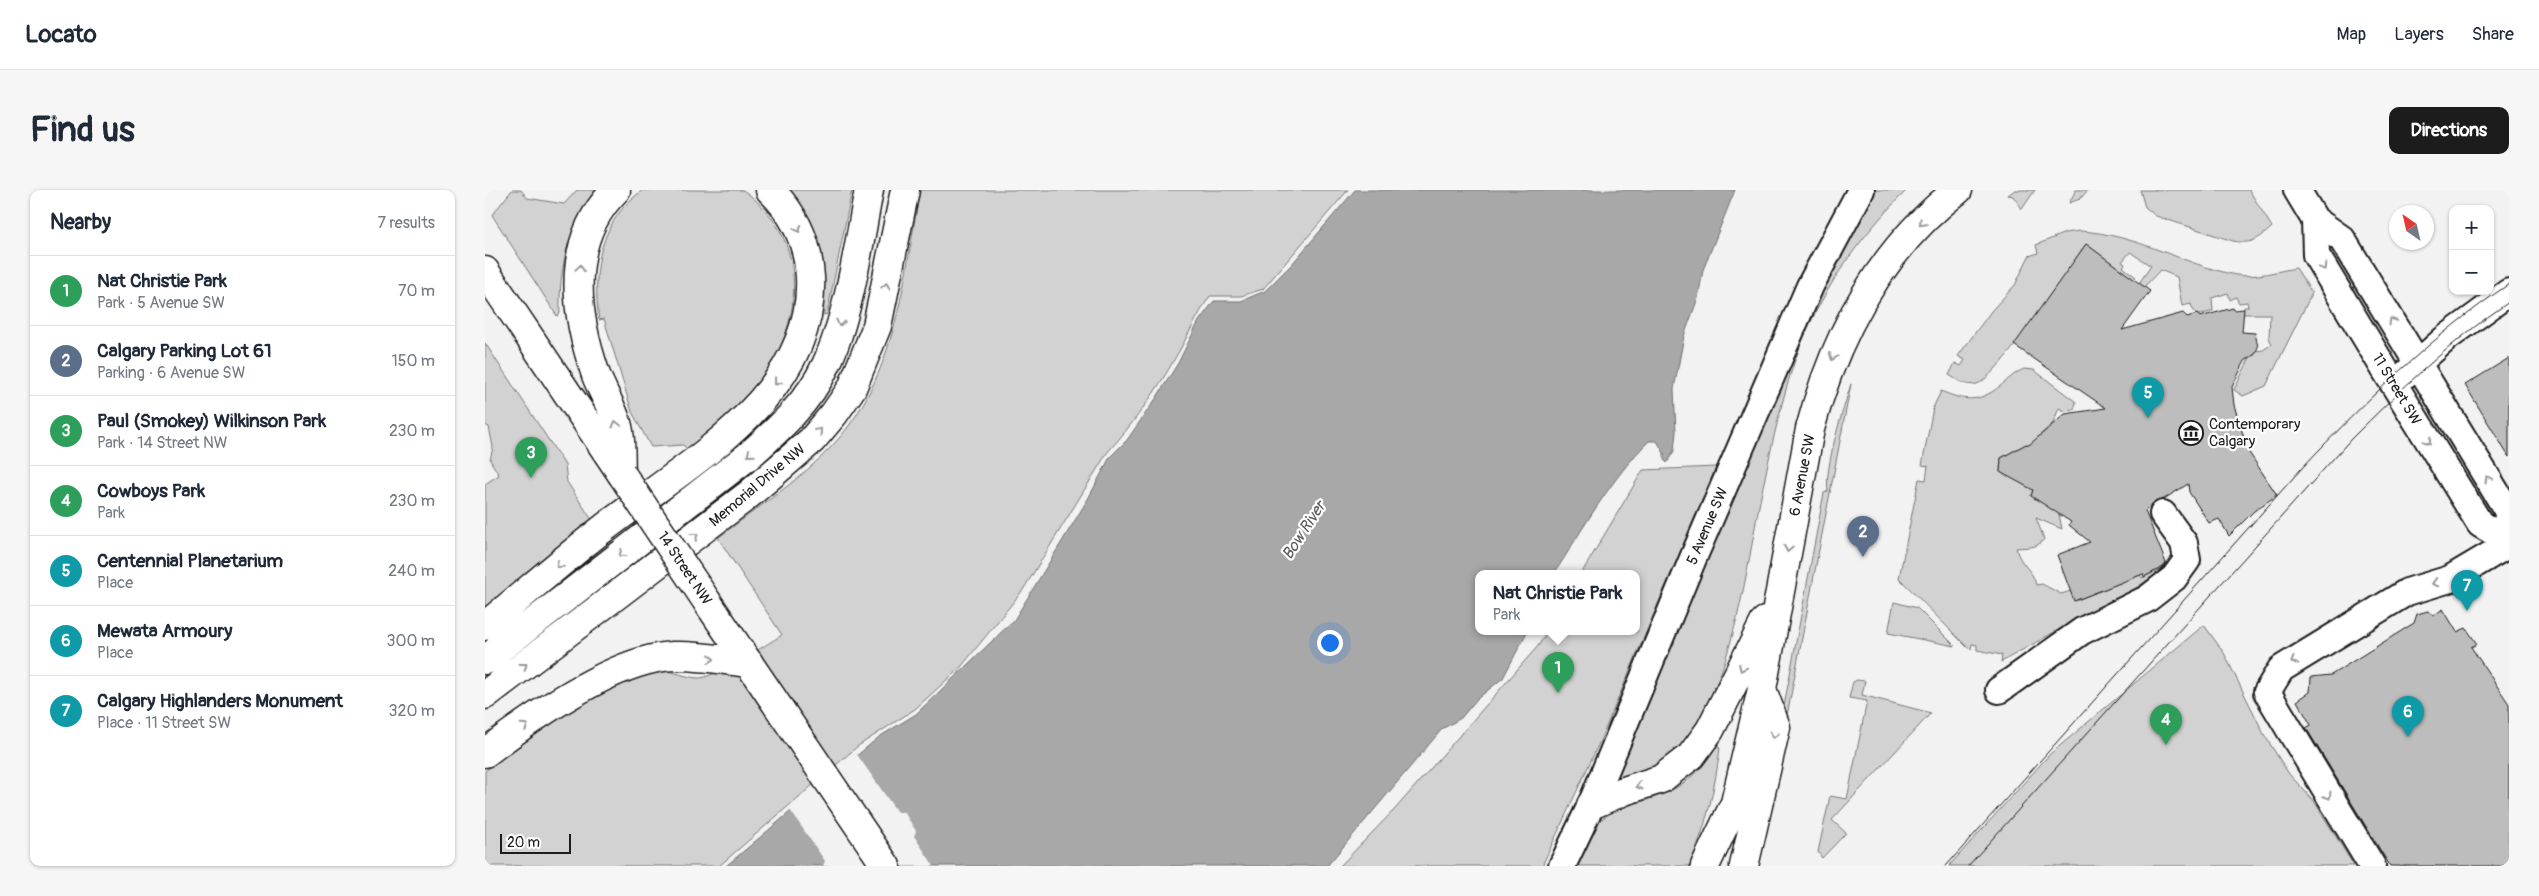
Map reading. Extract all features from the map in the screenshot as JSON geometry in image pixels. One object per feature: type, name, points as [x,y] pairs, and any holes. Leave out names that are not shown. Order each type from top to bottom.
[{"type":"main road","points":[[616,190],[604,202],[589,225],[578,284],[580,316],[587,344],[596,374],[618,425],[621,473]]},
{"type":"main road","points":[[485,626],[605,527],[676,476],[750,414],[780,378],[799,342],[808,316],[811,295],[810,273],[798,227],[784,204],[770,190]]},
{"type":"main road","name":"Memorial Drive NW","points":[[485,660],[747,457],[782,427],[808,394],[826,366],[840,324],[869,190]]},
{"type":"main road","name":"Memorial Drive NW","points":[[485,695],[747,496],[812,440],[834,414],[853,388],[877,326],[905,190]]},
{"type":"main road","name":"6 Avenue SW","points":[[1735,803],[1762,689],[1810,429],[1821,390],[1837,348],[1860,302],[1891,255],[1941,204],[1959,190]]},
{"type":"main road","name":"14 Street NW","points":[[485,270],[886,866]]},
{"type":"main road","points":[[1591,805],[1661,779],[1691,756],[1710,730],[1779,593]]},
{"type":"main road","points":[[485,753],[591,684],[623,668],[649,659],[673,656],[749,662]]},
{"type":"main road","points":[[1744,866],[1776,727],[1762,689]]},
{"type":"main road","points":[[1705,866],[1735,803]]},
{"type":"main road","points":[[1726,866],[1739,825],[1735,803]]},
{"type":"street","name":"5 Avenue SW","points":[[1562,866],[1591,805],[1694,556],[1810,286],[1861,190]]},
{"type":"street","name":"11 Street SW","points":[[2301,191],[2315,220],[2316,255],[2480,524],[2509,542]]},
{"type":"street","name":"11 Street SW","points":[[2315,220],[2342,239],[2508,514]]},
{"type":"street","points":[[2394,384],[2445,339],[2509,292]]},
{"type":"street","points":[[1999,690],[2062,643],[2107,617],[2147,599],[2173,578],[2187,560],[2184,543],[2163,514]]},
{"type":"street","points":[[2372,866],[2267,692],[2281,669],[2407,592],[2450,579],[2509,542]]},
{"type":"shaded area","points":[[512,190],[521,190],[527,198],[564,204],[577,190],[596,190],[578,218],[567,248],[561,280],[560,313],[557,316],[492,215]]},
{"type":"shaded area","points":[[643,190],[743,190],[765,210],[781,233],[790,258],[794,284],[791,311],[784,338],[772,364],[755,388],[731,413],[687,449],[683,445],[651,447],[632,412],[604,319],[599,320],[597,283],[598,265],[602,248],[617,216],[628,202]]},
{"type":"shaded area","points":[[788,190],[852,190],[827,314],[824,315],[821,250]]},
{"type":"shaded area","points":[[920,190],[1348,190],[1263,289],[1241,296],[1210,296],[1159,384],[1134,420],[1107,453],[1023,590],[961,667],[915,709],[858,746],[719,866],[485,866],[485,771],[565,714],[631,678],[657,670],[697,678],[704,677],[739,661],[782,635],[718,538],[777,494],[820,458],[854,418],[871,388],[895,325]]},
{"type":"shaded area","points":[[1870,190],[1907,190],[1872,228],[1841,269],[1814,314],[1803,338],[1789,380],[1775,434],[1737,617],[1725,659],[1710,699],[1691,733],[1667,759],[1638,773],[1616,777],[1774,390]]},
{"type":"shaded area","points":[[2015,190],[2035,190],[2022,209],[2013,196],[2008,195]]},
{"type":"shaded area","points":[[2076,190],[2088,190],[2080,199],[2069,203]]},
{"type":"shaded area","points":[[2140,190],[2249,190],[2272,227],[2254,240],[2245,242],[2233,241],[2156,216],[2145,207]]},
{"type":"shaded area","points":[[2080,231],[2101,233],[2140,243],[2197,264],[2236,275],[2259,275],[2296,268],[2312,293],[2266,386],[2243,396],[2234,390],[2250,357],[2254,356],[2256,351],[2263,350],[2272,344],[2269,338],[2270,314],[2243,314],[2244,307],[2248,307],[2247,302],[2239,303],[2236,297],[2230,300],[2228,293],[2212,298],[2213,311],[2199,315],[2193,310],[2191,304],[2182,306],[2177,277],[2160,270],[2144,287],[2139,283],[2151,266],[2130,252],[2122,262],[2125,264],[2123,267],[2136,277],[2134,280],[2086,244],[2016,343],[2001,363],[1987,377],[1977,384],[1970,385],[1949,375],[1955,363],[1961,366],[1965,360],[1958,356],[1992,310],[2015,285],[2029,256],[2038,253],[2036,245],[2065,233]]},
{"type":"shaded area","points":[[485,343],[565,465],[567,482],[592,520],[485,608],[485,484],[499,475],[490,460],[493,447],[489,427],[485,425]]},
{"type":"shaded area","points":[[2024,369],[2034,370],[2076,402],[2074,410],[2064,411],[2059,408],[2053,423],[2037,438],[2036,447],[2026,444],[2001,458],[2000,472],[2035,482],[2031,496],[2044,497],[2059,514],[2062,529],[2036,518],[2044,539],[2035,546],[2016,548],[2020,559],[2032,575],[2036,585],[2042,584],[2061,594],[2071,591],[2075,601],[2140,575],[2142,578],[2164,568],[2136,588],[2001,662],[2002,655],[1977,650],[1977,645],[1972,644],[1971,649],[1968,648],[1899,578],[1919,479],[1926,480],[1928,466],[1922,465],[1933,408],[1941,391],[1957,397],[1977,398],[1991,392]]},
{"type":"shaded area","points":[[1851,384],[1758,866],[1754,866],[1824,493],[1828,491],[1831,454]]},
{"type":"shaded area","points":[[1716,467],[1600,741],[1542,866],[1340,866],[1396,808],[1538,646],[1545,635],[1640,635],[1640,570],[1583,570],[1643,470]]},
{"type":"shaded area","points":[[1894,602],[1917,608],[1955,646],[1888,633]]},
{"type":"shaded area","points":[[2204,625],[2224,653],[2265,736],[2289,774],[2314,801],[2354,866],[1949,866],[2050,754]]},
{"type":"shaded area","points":[[1857,680],[1865,681],[1862,695],[1931,713],[1832,820],[1846,833],[1822,858],[1818,852],[1830,796],[1847,799],[1867,701],[1849,698],[1853,682]]},
{"type":"shaded area","points":[[1716,747],[1720,748],[1712,793],[1705,823],[1689,866],[1573,866],[1594,825],[1618,810],[1678,787],[1693,776]]},
{"type":"water","name":"Bow River","points":[[1355,190],[1735,190],[1703,270],[1698,298],[1684,336],[1674,389],[1676,432],[1674,451],[1667,463],[1657,441],[1649,441],[1635,455],[1610,487],[1557,570],[1475,570],[1475,635],[1525,635],[1503,678],[1477,699],[1461,718],[1442,729],[1327,866],[726,866],[879,737],[916,714],[1014,620],[1088,499],[1110,457],[1127,440],[1157,397],[1178,363],[1199,321],[1214,301],[1241,301],[1265,291],[1292,264]]},
{"type":"pier","points":[[856,753],[897,812],[904,812],[916,831],[914,836],[934,866],[823,866],[825,861],[790,810]]},
{"type":"building","points":[[2086,244],[2150,291],[2122,330],[2183,313],[2187,317],[2197,314],[2200,317],[2233,308],[2234,310],[2244,309],[2242,332],[2255,333],[2258,347],[2255,354],[2245,361],[2232,387],[2234,405],[2248,451],[2277,495],[2254,511],[2229,536],[2219,519],[2209,523],[2189,492],[2188,484],[2164,499],[2155,502],[2145,511],[2166,563],[2163,567],[2144,577],[2143,574],[2074,601],[2057,555],[2090,542],[2069,525],[2071,522],[2031,496],[2033,490],[2000,472],[2001,458],[2026,444],[2029,445],[2065,414],[2106,408],[2014,345]]},
{"type":"building","points":[[2509,358],[2509,457],[2465,385]]},
{"type":"building","points":[[2443,609],[2457,632],[2466,628],[2477,644],[2471,647],[2509,704],[2509,866],[2390,866],[2306,728],[2311,725],[2297,701],[2310,692],[2311,677],[2331,675],[2414,623],[2417,614],[2428,611],[2434,615]]},
{"type":"tram line","points":[[1946,866],[2326,442],[2400,370],[2452,326],[2509,284]]},
{"type":"tram line","points":[[1968,866],[2351,439],[2407,384],[2446,350],[2509,302]]},
{"type":"place","name":"Centennial Planetarium","points":[[2148,418]]},
{"type":"place","name":"Contemporary Calgary","points":[[2191,433]]},
{"type":"place","name":"Paul (Smokey) Wilkinson Park","points":[[531,478]]},
{"type":"place","name":"Calgary Parking Lot 61","points":[[1863,557]]},
{"type":"place","name":"Calgary Highlanders Monument","points":[[2467,611]]},
{"type":"place","name":"Nat Christie Park","points":[[1558,693]]},
{"type":"place","name":"Mewata Armoury","points":[[2408,737]]},
{"type":"place","name":"Cowboys Park","points":[[2166,745]]}]
